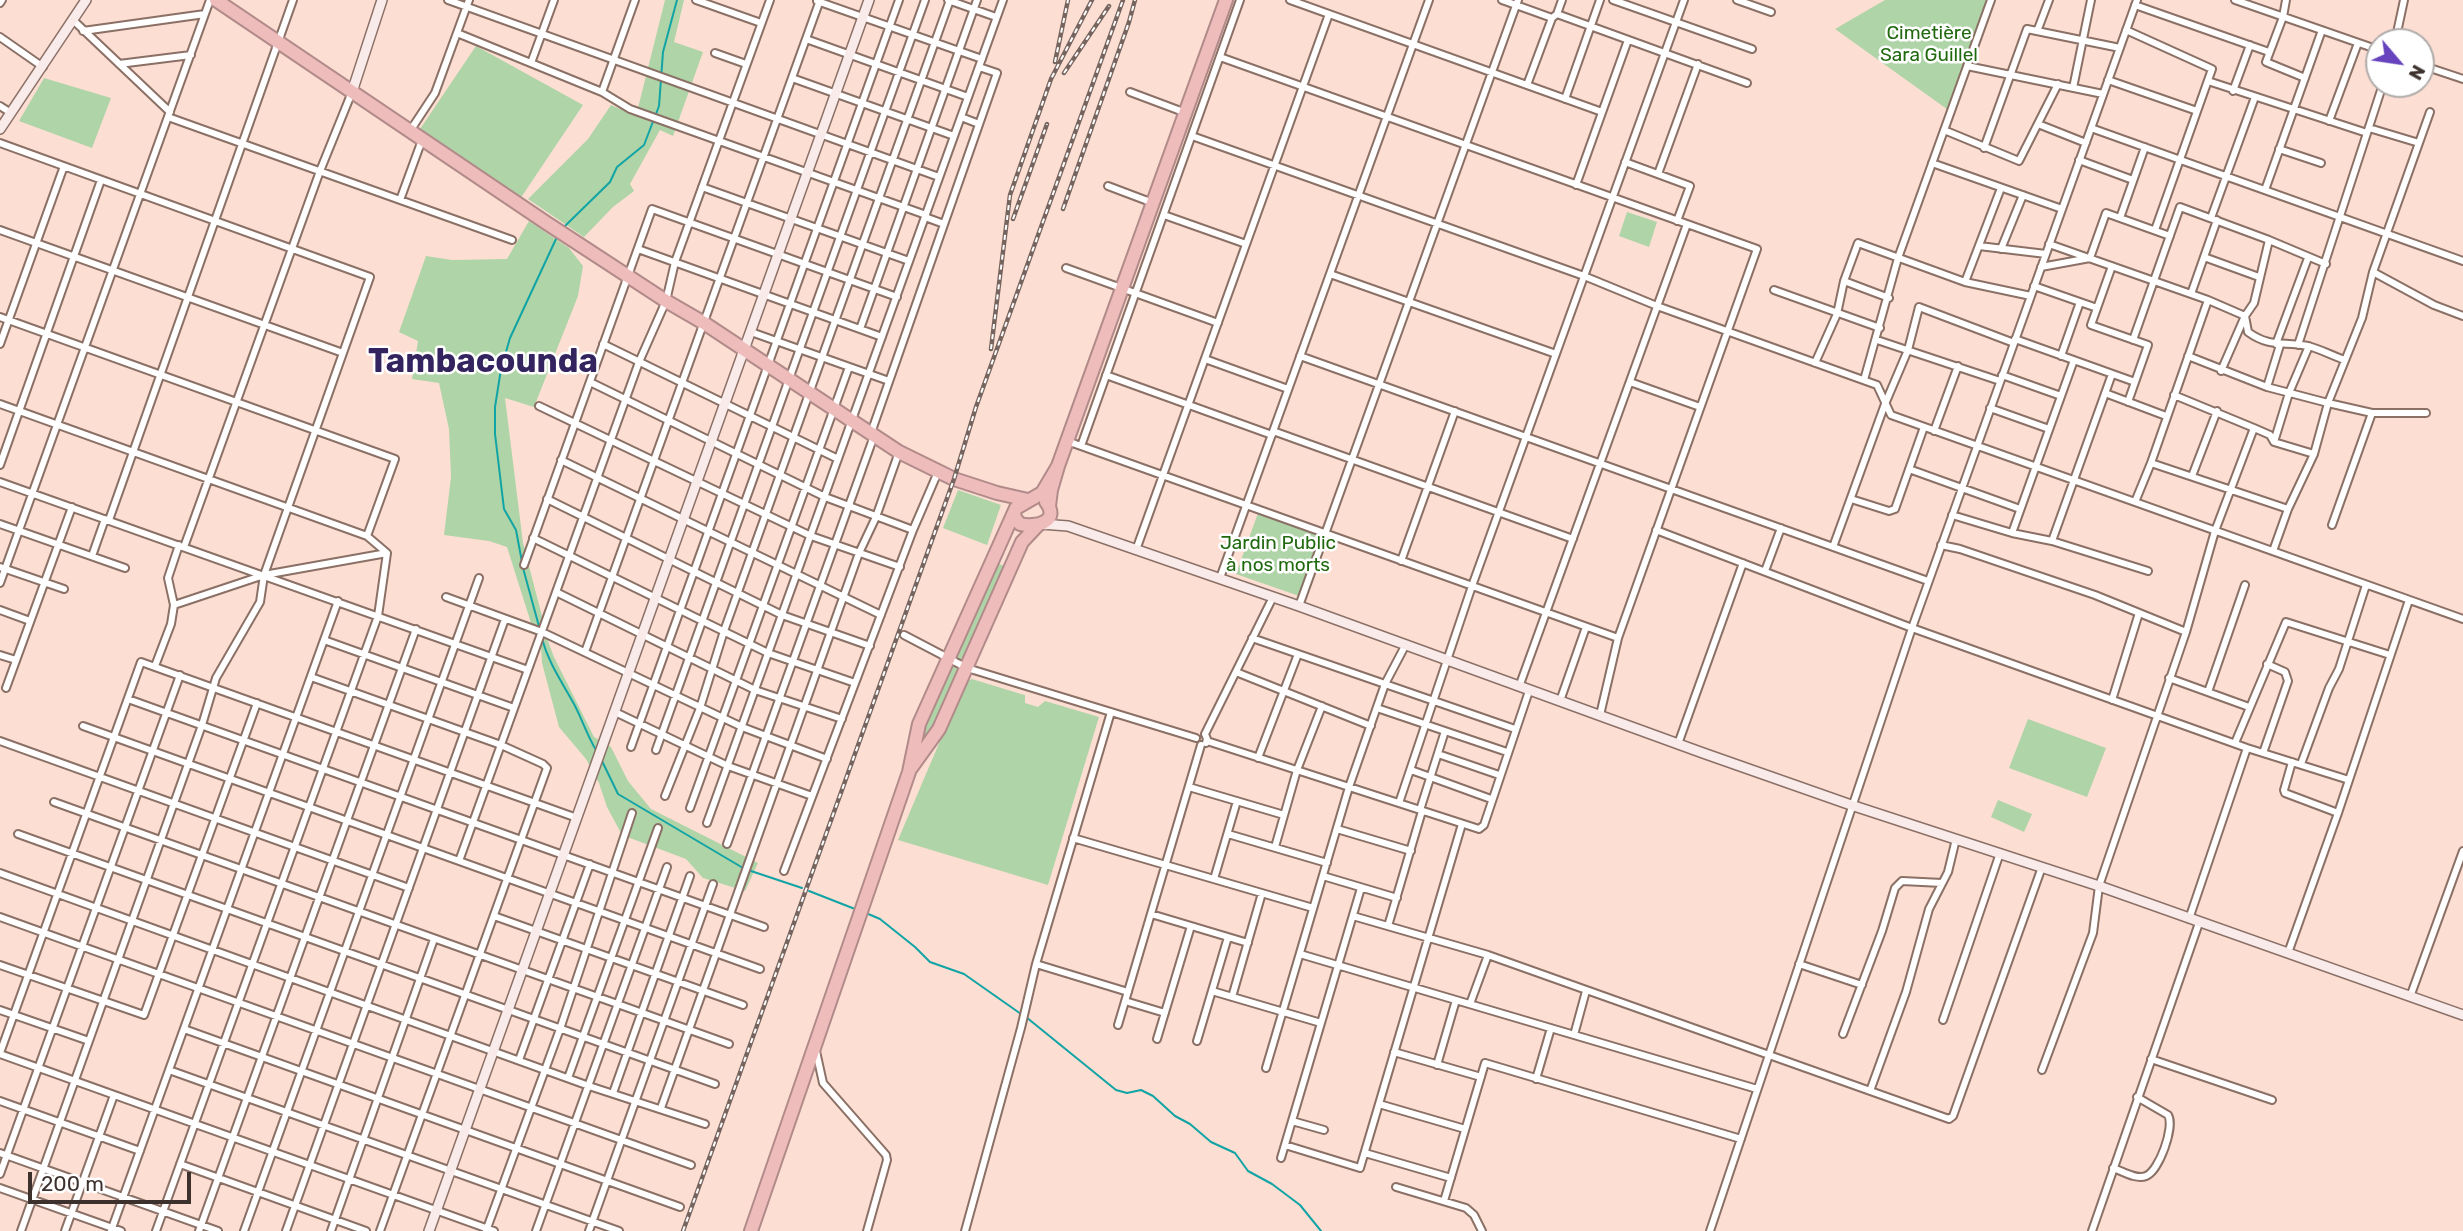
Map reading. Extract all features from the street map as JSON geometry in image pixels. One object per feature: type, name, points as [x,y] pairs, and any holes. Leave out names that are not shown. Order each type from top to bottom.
[{"type":"highway","points":[[216,0],[545,222],[899,452],[938,472],[997,494],[1029,500],[1040,499],[1050,508]]},
{"type":"highway","points":[[751,1231],[909,772],[917,729],[1014,512],[1018,505],[1046,488],[1058,466],[1226,0]]},
{"type":"highway","points":[[909,772],[935,736],[1022,542],[1047,521],[1058,466]]},
{"type":"highway","points":[[997,494],[1014,512],[1020,524],[1039,525]]},
{"type":"main road","points":[[0,129],[86,0]]},
{"type":"main road","points":[[352,92],[383,0]]},
{"type":"main road","points":[[429,1231],[869,0]]},
{"type":"main road","points":[[1050,508],[1055,517],[1068,526]]},
{"type":"main road","points":[[1039,525],[1068,526],[1220,578],[1678,744],[1852,805],[2099,886],[2463,1015]]},
{"type":"street","points":[[0,583],[3,568],[210,0]]},
{"type":"street","points":[[92,556],[134,452],[293,0]]},
{"type":"street","points":[[447,0],[468,3],[542,34],[939,177]]},
{"type":"street","points":[[531,64],[554,0]]},
{"type":"street","points":[[602,92],[635,0]]},
{"type":"street","points":[[696,0],[761,23]]},
{"type":"street","points":[[459,861],[639,362],[666,301],[675,262],[770,0]]},
{"type":"street","points":[[584,652],[764,157],[818,0],[982,59]]},
{"type":"street","points":[[631,747],[899,0]]},
{"type":"street","points":[[656,750],[925,0]]},
{"type":"street","points":[[664,796],[699,708],[737,593],[949,0],[996,17]]},
{"type":"street","points":[[860,329],[977,0]]},
{"type":"street","points":[[707,822],[1003,0]]},
{"type":"street","points":[[1081,446],[1240,0]]},
{"type":"street","points":[[1290,0],[1602,112]]},
{"type":"street","points":[[1220,578],[1429,0]]},
{"type":"street","points":[[1502,0],[1591,26],[1747,83]]},
{"type":"street","points":[[1527,85],[1562,0]]},
{"type":"street","points":[[1565,99],[1600,0]]},
{"type":"street","points":[[1613,0],[1633,4],[1676,23],[1752,49]]},
{"type":"street","points":[[1399,803],[1472,586],[1684,0]]},
{"type":"street","points":[[1737,0],[1771,12]]},
{"type":"street","points":[[1864,380],[1898,258],[1991,0]]},
{"type":"street","points":[[2038,29],[2049,0]]},
{"type":"street","points":[[2073,88],[2091,0]]},
{"type":"street","points":[[2235,0],[2365,45]]},
{"type":"street","points":[[2286,0],[2283,17],[2266,62],[2305,78]]},
{"type":"street","points":[[2398,28],[2404,0]]},
{"type":"street","points":[[1710,1231],[1928,581],[2136,2],[2269,52]]},
{"type":"street","points":[[411,131],[435,93],[468,3]]},
{"type":"street","points":[[1299,606],[1518,3]]},
{"type":"street","points":[[83,30],[205,14]]},
{"type":"street","points":[[1136,550],[1329,14]]},
{"type":"street","points":[[73,20],[169,114],[512,240]]},
{"type":"street","points":[[1984,148],[2027,29],[2038,29],[2120,48]]},
{"type":"street","points":[[2126,30],[2212,69],[2155,230]]},
{"type":"street","points":[[2264,190],[2322,30]]},
{"type":"street","points":[[457,33],[602,92],[630,109],[944,224]]},
{"type":"street","points":[[0,37],[43,67]]},
{"type":"street","points":[[806,39],[968,97]]},
{"type":"street","points":[[1576,185],[1628,40]]},
{"type":"street","points":[[2329,121],[2358,43]]},
{"type":"street","points":[[2234,91],[2250,45]]},
{"type":"street","points":[[715,53],[747,64]]},
{"type":"street","points":[[119,64],[191,55]]},
{"type":"street","points":[[1220,57],[1757,249],[1618,638],[1600,715]]},
{"type":"street","points":[[1658,174],[1698,64]]},
{"type":"street","points":[[1967,66],[2103,94]]},
{"type":"street","points":[[727,844],[849,507],[889,382],[997,73],[979,67]]},
{"type":"street","points":[[2435,70],[2463,79]]},
{"type":"street","points":[[792,78],[954,136]]},
{"type":"street","points":[[2108,80],[2197,111]]},
{"type":"street","points":[[2208,81],[2329,121],[2419,143]]},
{"type":"street","points":[[1944,130],[2019,161],[2058,85]]},
{"type":"street","points":[[155,667],[171,624],[174,606],[168,578],[209,479],[320,171],[352,92]]},
{"type":"street","points":[[1130,92],[1186,113]]},
{"type":"street","points":[[2190,294],[2204,257],[2226,177],[2255,97]]},
{"type":"street","points":[[2298,345],[2378,98]]},
{"type":"street","points":[[0,106],[11,113]]},
{"type":"street","points":[[2273,551],[2288,509],[2314,454],[2328,403],[2362,318],[2373,272],[2430,112]]},
{"type":"street","points":[[961,117],[979,124]]},
{"type":"street","points":[[2038,124],[2086,143]]},
{"type":"street","points":[[2091,128],[2463,261]]},
{"type":"street","points":[[1192,136],[1584,276],[1657,306],[1877,385],[1891,415],[2463,619]]},
{"type":"street","points":[[400,200],[423,138]]},
{"type":"street","points":[[0,143],[370,277],[264,575],[260,602],[216,678],[202,725],[21,1231]]},
{"type":"street","points":[[2120,218],[2145,147]]},
{"type":"street","points":[[2279,149],[2321,163]]},
{"type":"street","points":[[2079,160],[2133,180]]},
{"type":"street","points":[[1625,162],[1690,186],[1677,221]]},
{"type":"street","points":[[1932,163],[2062,209]]},
{"type":"street","points":[[0,344],[64,166]]},
{"type":"street","points":[[0,465],[101,180]]},
{"type":"street","points":[[1108,186],[1153,203]]},
{"type":"street","points":[[702,187],[909,261]]},
{"type":"street","points":[[1965,282],[2001,188]]},
{"type":"street","points":[[2001,249],[2023,195]]},
{"type":"street","points":[[2133,340],[2180,207],[2326,264]]},
{"type":"street","points":[[524,565],[652,209],[897,297]]},
{"type":"street","points":[[2090,258],[2106,213],[2170,236]]},
{"type":"street","points":[[1164,215],[1246,244]]},
{"type":"street","points":[[1519,687],[1687,224]]},
{"type":"street","points":[[0,230],[343,353]]},
{"type":"street","points":[[2221,371],[2245,316],[2254,303],[2269,240]]},
{"type":"street","points":[[1815,363],[1838,314],[1844,281],[1858,243],[1965,282],[2031,296]]},
{"type":"street","points":[[2049,244],[2208,300],[2245,316]]},
{"type":"street","points":[[1979,246],[2046,254]]},
{"type":"street","points":[[638,249],[882,337]]},
{"type":"street","points":[[2204,257],[2259,276]]},
{"type":"street","points":[[2041,267],[2090,258]]},
{"type":"street","points":[[2267,387],[2278,345],[2308,258]]},
{"type":"street","points":[[2112,266],[2091,325],[2148,345],[2128,402]]},
{"type":"street","points":[[1066,268],[1218,323]]},
{"type":"street","points":[[2373,272],[2427,301],[2463,316]]},
{"type":"street","points":[[1330,274],[1556,354]]},
{"type":"street","points":[[1844,281],[1889,298]]},
{"type":"street","points":[[2034,286],[2097,308]]},
{"type":"street","points":[[1774,290],[1880,328]]},
{"type":"street","points":[[2135,502],[2208,300]]},
{"type":"street","points":[[2061,356],[2080,302]]},
{"type":"street","points":[[1833,547],[1908,349],[1920,307],[2135,382]]},
{"type":"street","points":[[2245,316],[2248,332],[2260,341],[2278,345],[2309,346],[2345,360]]},
{"type":"street","points":[[0,317],[395,459],[367,536]]},
{"type":"street","points":[[751,332],[889,382]]},
{"type":"street","points":[[1877,340],[2061,396]]},
{"type":"street","points":[[603,344],[838,460]]},
{"type":"street","points":[[2274,442],[2289,393],[2309,346]]},
{"type":"street","points":[[1300,356],[1928,581]]},
{"type":"street","points":[[2188,356],[2267,387],[2328,403],[2372,413],[2426,413]]},
{"type":"street","points":[[1205,359],[1288,389]]},
{"type":"street","points":[[2012,533],[2074,360]]},
{"type":"street","points":[[1934,431],[1958,366]]},
{"type":"street","points":[[690,808],[849,367]]},
{"type":"street","points":[[2052,541],[2112,374]]},
{"type":"street","points":[[1106,375],[1573,539]]},
{"type":"street","points":[[590,382],[805,488],[914,530]]},
{"type":"street","points":[[1630,382],[1700,407]]},
{"type":"street","points":[[2105,393],[2166,415]]},
{"type":"street","points":[[2174,395],[2270,435],[2274,442],[2314,454]]},
{"type":"street","points":[[0,404],[367,536],[387,554]]},
{"type":"street","points":[[539,406],[811,536],[900,567]]},
{"type":"street","points":[[1990,408],[2049,429]]},
{"type":"street","points":[[1401,561],[1455,411]]},
{"type":"street","points":[[2192,476],[2217,411]]},
{"type":"street","points":[[2332,525],[2372,413]]},
{"type":"street","points":[[1851,499],[1895,509],[1924,427]]},
{"type":"street","points":[[2042,1070],[2093,933],[2099,886],[2186,632],[2229,489],[2254,428]]},
{"type":"street","points":[[1067,441],[1618,638]]},
{"type":"street","points":[[661,1108],[859,553],[876,517],[899,452]]},
{"type":"street","points":[[561,460],[881,615]]},
{"type":"street","points":[[2151,463],[2288,509]]},
{"type":"street","points":[[1909,469],[2020,509]]},
{"type":"street","points":[[784,871],[938,472]]},
{"type":"street","points":[[0,482],[528,670]]},
{"type":"street","points":[[547,499],[782,615],[870,646]]},
{"type":"street","points":[[6,688],[72,507]]},
{"type":"street","points":[[1952,515],[2012,533],[2052,541],[2148,571]]},
{"type":"street","points":[[0,524],[125,568]]},
{"type":"street","points":[[1765,571],[1781,528]]},
{"type":"street","points":[[1656,530],[1912,628],[2247,748],[2349,780]]},
{"type":"street","points":[[533,538],[768,653],[855,683]]},
{"type":"street","points":[[1941,545],[2045,577],[2186,632]]},
{"type":"street","points":[[174,606],[264,575],[387,554]]},
{"type":"street","points":[[156,1231],[378,616],[387,554]]},
{"type":"street","points":[[1678,744],[1743,563]]},
{"type":"street","points":[[3,568],[64,589]]},
{"type":"street","points":[[244,1231],[479,578]]},
{"type":"street","points":[[2208,692],[2245,585]]},
{"type":"street","points":[[2301,764],[2348,641],[2366,585]]},
{"type":"street","points":[[556,592],[755,690],[842,719]]},
{"type":"street","points":[[446,597],[542,632],[741,727],[827,759]]},
{"type":"street","points":[[1118,1025],[1204,740],[1273,597]]},
{"type":"street","points":[[2288,953],[2409,600]]},
{"type":"street","points":[[111,1229],[338,601]]},
{"type":"street","points":[[0,610],[30,621]]},
{"type":"street","points":[[2112,700],[2138,613]]},
{"type":"street","points":[[286,1231],[505,619]]},
{"type":"street","points":[[2235,743],[2283,627],[2289,621],[2390,655]]},
{"type":"street","points":[[1560,701],[1586,627]]},
{"type":"street","points":[[200,1228],[416,629]]},
{"type":"street","points":[[904,635],[967,668],[1196,738],[1197,743],[1204,740],[1479,829],[1482,828],[1529,691]]},
{"type":"street","points":[[1252,638],[1515,729]]},
{"type":"street","points":[[324,640],[514,708]]},
{"type":"street","points":[[1266,1068],[1349,787],[1385,684],[1405,646]]},
{"type":"street","points":[[0,654],[16,660]]},
{"type":"street","points":[[1258,758],[1298,654]]},
{"type":"street","points":[[577,818],[141,662],[0,1054],[489,1230],[500,1189],[560,1029],[632,813]]},
{"type":"street","points":[[2263,752],[2288,681],[2286,672],[2267,664]]},
{"type":"street","points":[[1236,672],[1371,726]]},
{"type":"street","points":[[0,1174],[3,1154],[23,1109],[180,676]]},
{"type":"street","points":[[311,677],[501,745],[547,768],[380,1231]]},
{"type":"street","points":[[2169,678],[2249,706]]},
{"type":"street","points":[[128,699],[764,927]]},
{"type":"street","points":[[0,965],[144,1015],[257,703]]},
{"type":"street","points":[[1275,847],[1297,770],[1322,706]]},
{"type":"street","points":[[1377,708],[1507,752]]},
{"type":"street","points":[[615,712],[728,766],[813,796]]},
{"type":"street","points":[[965,1231],[1036,964],[1111,712]]},
{"type":"street","points":[[83,726],[760,969]]},
{"type":"street","points":[[1388,926],[1430,777],[1446,731]]},
{"type":"street","points":[[0,741],[409,888]]},
{"type":"street","points":[[2189,919],[2247,748]]},
{"type":"street","points":[[1438,754],[1499,775]]},
{"type":"street","points":[[2292,762],[2285,793],[2338,813]]},
{"type":"street","points":[[1411,769],[1491,799]]},
{"type":"street","points":[[1189,787],[1284,815]]},
{"type":"street","points":[[1214,879],[1237,801]]},
{"type":"street","points":[[54,803],[729,1044]]},
{"type":"street","points":[[1285,1145],[1360,1167],[1462,824]]},
{"type":"street","points":[[568,1078],[659,828]]},
{"type":"street","points":[[1337,829],[1410,851]]},
{"type":"street","points":[[18,834],[715,1084]]},
{"type":"street","points":[[1228,834],[1327,863]]},
{"type":"street","points":[[1073,838],[1313,908]]},
{"type":"street","points":[[1870,1091],[1906,992],[1929,909],[1948,872],[1956,839]]},
{"type":"street","points":[[2410,997],[2463,851]]},
{"type":"street","points":[[1944,1020],[2000,853]]},
{"type":"street","points":[[519,1060],[590,864]]},
{"type":"street","points":[[537,1231],[667,867]]},
{"type":"street","points":[[1353,916],[1488,955],[1949,1119],[1953,1116],[2042,867]]},
{"type":"street","points":[[0,873],[589,1086],[705,1124]]},
{"type":"street","points":[[613,1093],[690,876]]},
{"type":"street","points":[[1323,876],[1397,898]]},
{"type":"street","points":[[1843,1034],[1899,882],[1942,883]]},
{"type":"street","points":[[589,1231],[713,884]]},
{"type":"street","points":[[1281,1158],[1361,888]]},
{"type":"street","points":[[1231,997],[1262,893]]},
{"type":"street","points":[[1151,914],[1248,943]]},
{"type":"street","points":[[494,915],[743,1005]]},
{"type":"street","points":[[0,917],[691,1165]]},
{"type":"street","points":[[2092,1231],[2199,923]]},
{"type":"street","points":[[1157,1038],[1191,926]]},
{"type":"street","points":[[1197,1041],[1228,937]]},
{"type":"street","points":[[331,1231],[434,939]]},
{"type":"street","points":[[1300,954],[1757,1089]]},
{"type":"street","points":[[1470,1004],[1488,955]]},
{"type":"street","points":[[1036,964],[1128,992]]},
{"type":"street","points":[[1799,964],[1862,985]]},
{"type":"street","points":[[1212,991],[1321,1023]]},
{"type":"street","points":[[1574,1035],[1586,992]]},
{"type":"street","points":[[1437,1065],[1456,1000]]},
{"type":"street","points":[[1125,1001],[1165,1013]]},
{"type":"street","points":[[0,1010],[89,1041]]},
{"type":"street","points":[[1536,1079],[1551,1028]]},
{"type":"street","points":[[184,1029],[680,1207]]},
{"type":"street","points":[[815,1046],[823,1083],[886,1155],[887,1160],[867,1231]]},
{"type":"street","points":[[1394,1052],[1480,1077]]},
{"type":"street","points":[[2151,1059],[2272,1100]]},
{"type":"street","points":[[1444,1201],[1485,1063],[1741,1139]]},
{"type":"street","points":[[169,1069],[620,1231]]},
{"type":"street","points":[[65,1231],[114,1095]]},
{"type":"street","points":[[2113,1168],[2137,1177],[2146,1177],[2153,1171],[2165,1146],[2171,1120],[2168,1115],[2137,1097]]},
{"type":"street","points":[[0,1101],[140,1151]]},
{"type":"street","points":[[1379,1104],[1465,1129]]},
{"type":"street","points":[[1292,1121],[1324,1130]]},
{"type":"street","points":[[1365,1153],[1451,1178]]},
{"type":"street","points":[[3,1154],[164,1211],[200,1228],[218,1231]]},
{"type":"street","points":[[180,1164],[366,1231]]},
{"type":"street","points":[[1396,1187],[1470,1211],[1482,1231]]},
{"type":"street","points":[[0,1188],[121,1231]]},
{"type":"green space","points":[[665,0],[684,0],[674,42],[703,52],[673,136],[660,130],[630,184],[634,191],[613,207],[584,237],[528,199],[588,139],[611,105],[636,116]]},
{"type":"green space","name":"Cimetière Sara Guillel","points":[[1885,0],[1991,0],[1951,112],[1835,29]]},
{"type":"green space","points":[[476,46],[583,105],[520,199],[418,132]]},
{"type":"green space","points":[[44,78],[111,98],[92,148],[19,121]]},
{"type":"green space","points":[[1627,212],[1657,222],[1649,247],[1619,236]]},
{"type":"green space","points":[[529,221],[569,248],[583,266],[578,296],[534,407],[505,398],[523,543],[543,627],[531,623],[507,547],[489,541],[444,535],[451,477],[449,429],[439,383],[412,379],[418,341],[399,332],[426,256],[452,260],[507,259]]},
{"type":"green space","points":[[958,490],[1001,505],[987,545],[943,528]]},
{"type":"green space","name":"Jardin Public à nos morts","points":[[1258,513],[1321,535],[1299,596],[1236,574]]},
{"type":"green space","points":[[994,562],[1007,567],[964,665],[952,657]]},
{"type":"green space","points":[[546,636],[594,737],[611,747],[628,781],[651,809],[758,863],[745,891],[703,878],[686,859],[622,835],[586,759],[559,727],[542,663],[541,647]]},
{"type":"green space","points":[[951,664],[960,669],[935,732],[927,738],[922,735],[920,727]]},
{"type":"green space","points":[[972,679],[1025,695],[1025,703],[1038,707],[1045,701],[1099,717],[1048,885],[898,840],[965,682]]},
{"type":"green space","points":[[2028,719],[2106,748],[2087,797],[2009,768]]},
{"type":"green space","points":[[1998,800],[2032,814],[2024,832],[1991,817]]},
{"type":"waterway","points":[[656,114],[663,52],[677,0]]},
{"type":"waterway","points":[[565,226],[610,182],[617,167],[644,145],[654,119]]},
{"type":"waterway","points":[[522,562],[516,530],[504,509],[495,434],[495,407],[501,369],[510,338],[556,239]]},
{"type":"waterway","points":[[523,568],[540,630]]},
{"type":"waterway","points":[[542,639],[552,665],[596,750]]},
{"type":"waterway","points":[[602,761],[618,794],[743,868]]},
{"type":"waterway","points":[[751,871],[802,888]]},
{"type":"waterway","points":[[809,891],[855,909]]},
{"type":"waterway","points":[[866,913],[880,919],[930,962],[964,974],[1021,1014]]},
{"type":"waterway","points":[[1026,1017],[1116,1090],[1127,1093],[1141,1090],[1153,1096],[1211,1142],[1235,1153],[1248,1171],[1272,1184],[1300,1205],[1321,1231]]},
{"type":"railway","points":[[1055,62],[1068,0]]},
{"type":"railway","points":[[991,349],[1010,195],[1051,79],[1092,0]]},
{"type":"railway","points":[[683,1231],[1123,0]]},
{"type":"railway","points":[[1063,209],[1135,0]]},
{"type":"railway","points":[[1064,73],[1109,6]]},
{"type":"railway","points":[[1013,219],[1047,124]]},
{"type":"district","name":"Tambacounda","points":[[483,362]]}]
